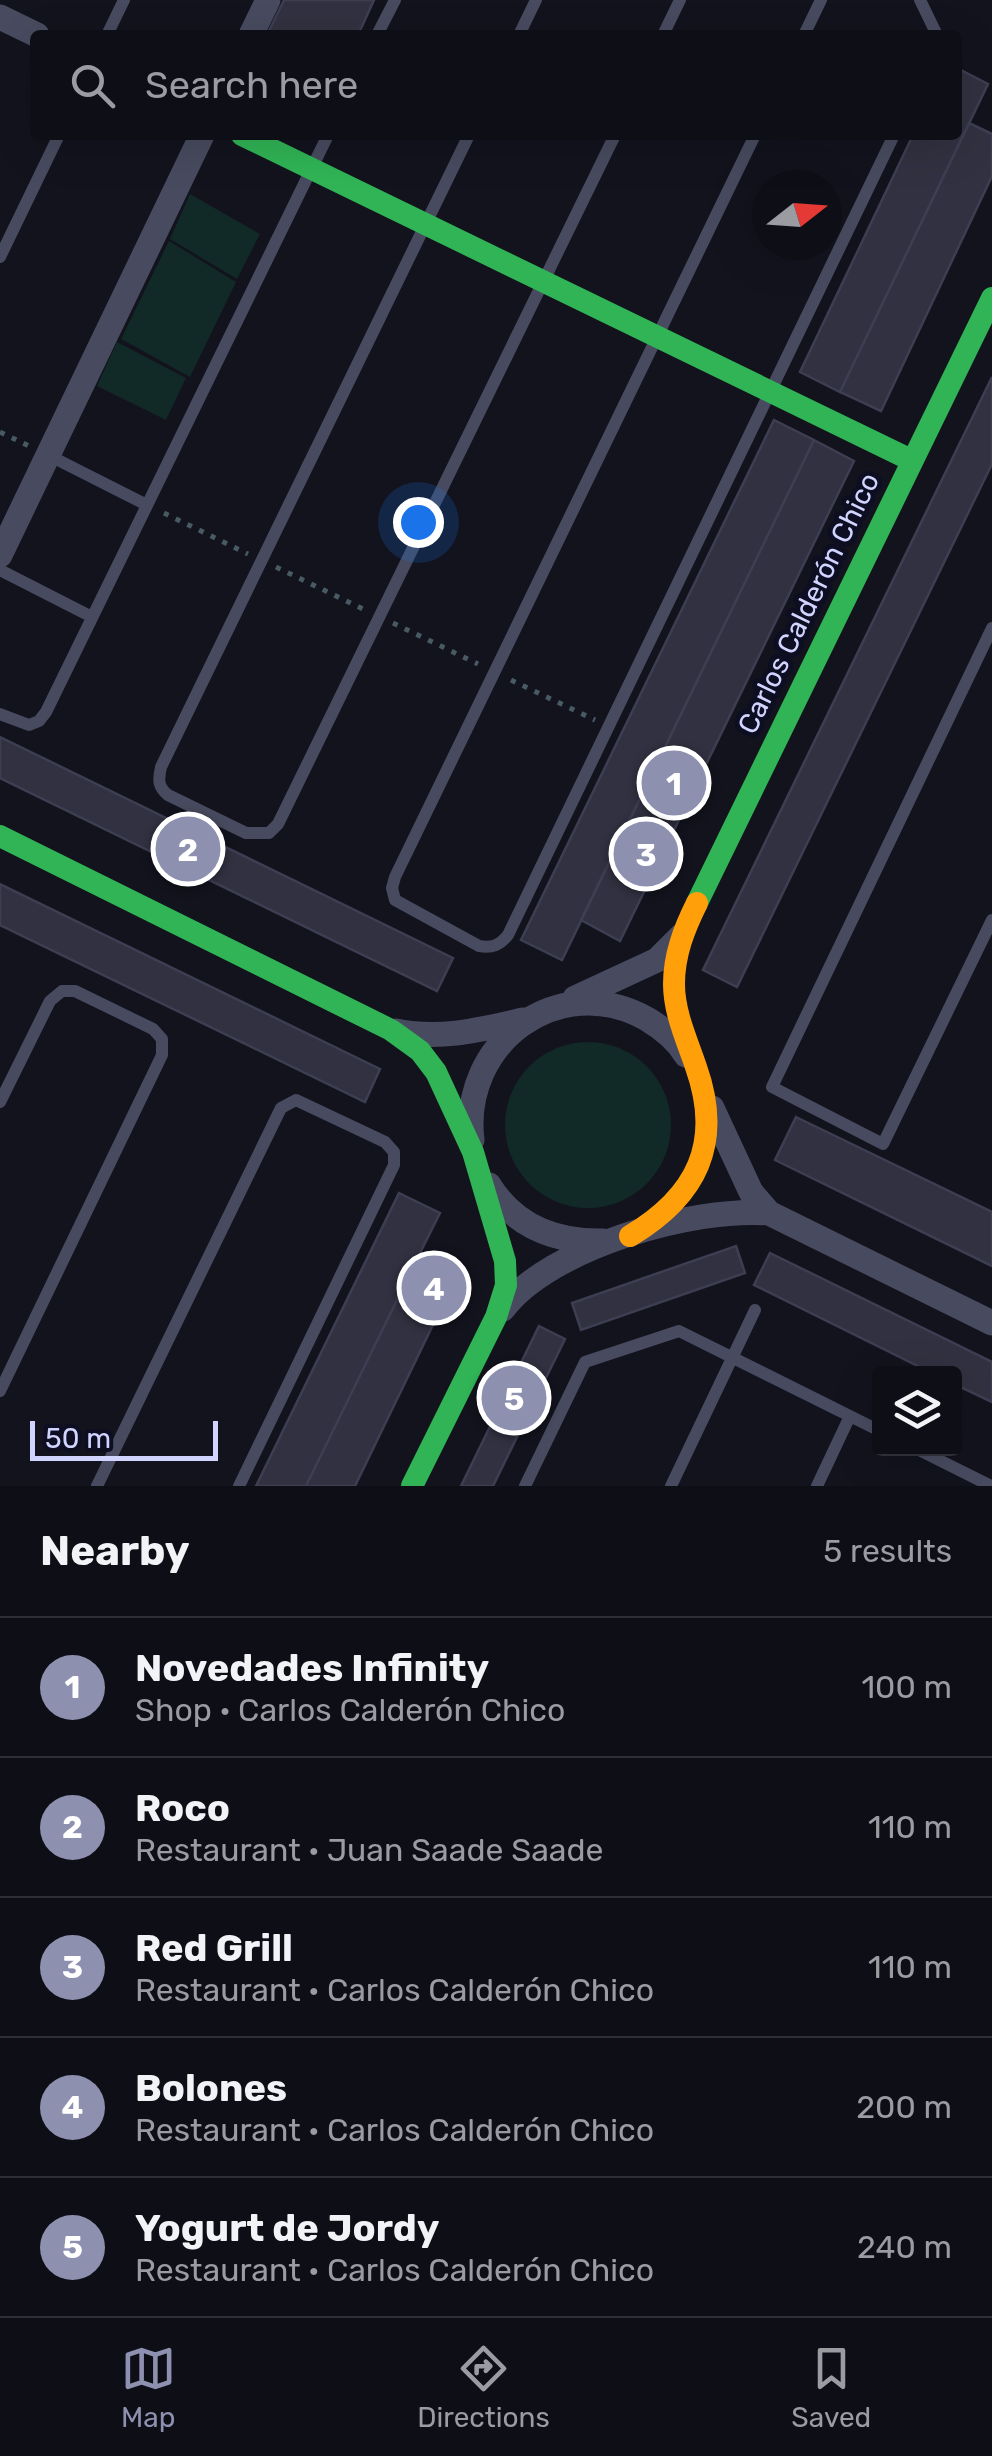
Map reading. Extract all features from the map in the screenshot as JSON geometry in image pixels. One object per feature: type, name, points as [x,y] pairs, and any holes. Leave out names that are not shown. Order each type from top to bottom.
[{"type":"street","points":[[253,30],[268,0]]},
{"type":"street","points":[[0,17],[30,32]]},
{"type":"street","points":[[0,556],[200,140]]},
{"type":"street","points":[[252,140],[911,460]]},
{"type":"street","name":"Carlos Calderón Chico","points":[[701,1083],[674,989],[681,936],[992,298]]},
{"type":"street","points":[[0,836],[390,1030],[420,1051],[436,1072],[477,1163],[498,1199],[520,1220],[548,1235],[578,1242],[619,1238],[714,1214],[768,1213],[992,1323]]},
{"type":"street","points":[[412,1486],[496,1317],[506,1285],[504,1261],[470,1122],[474,1091],[486,1062],[504,1038],[538,1014],[636,972],[657,960],[681,936]]},
{"type":"street","points":[[390,1030],[424,1037],[452,1036],[577,1003],[606,1004],[634,1012],[660,1027],[682,1047],[751,1192],[768,1213]]},
{"type":"street","points":[[496,1317],[515,1293],[540,1272],[656,1222],[678,1203],[705,1152],[708,1122],[701,1083]]},
{"type":"lane","points":[[110,30],[124,0]]},
{"type":"lane","points":[[380,30],[395,0]]},
{"type":"lane","points":[[521,30],[536,0]]},
{"type":"lane","points":[[666,30],[680,0]]},
{"type":"lane","points":[[807,30],[822,0]]},
{"type":"lane","points":[[920,0],[935,30]]},
{"type":"lane","points":[[0,258],[57,140]]},
{"type":"lane","points":[[0,714],[29,725],[39,721],[326,140]]},
{"type":"lane","points":[[466,140],[161,768],[158,778],[168,795],[246,833],[269,833],[278,824],[613,140]]},
{"type":"lane","points":[[753,140],[392,888],[395,900],[404,907],[478,946],[501,944],[508,935],[892,140]]},
{"type":"lane","points":[[48,455],[147,505]]},
{"type":"lane","points":[[0,570],[92,617]]},
{"type":"lane","points":[[992,628],[772,1087],[883,1144],[992,920]]},
{"type":"lane","points":[[0,1102],[50,1001],[62,991],[75,992],[106,1006],[153,1029],[162,1039],[162,1055],[0,1390]]},
{"type":"lane","points":[[97,1486],[281,1108],[296,1100],[385,1142],[394,1152],[394,1165],[239,1486]]},
{"type":"lane","points":[[670,1486],[755,1310]]},
{"type":"lane","points":[[525,1486],[584,1362],[679,1332],[872,1427]]},
{"type":"lane","points":[[816,1486],[850,1416]]},
{"type":"lane","points":[[928,1456],[969,1481],[991,1486]]},
{"type":"green space","points":[[190,194],[260,234],[237,279],[170,239]]},
{"type":"green space","points":[[169,241],[236,282],[190,377],[121,339]]},
{"type":"green space","points":[[117,342],[186,378],[166,420],[97,386]]},
{"type":"green space","points":[[588,1042],[620,1049],[646,1067],[664,1093],[671,1125],[664,1157],[646,1183],[620,1201],[588,1208],[556,1201],[530,1183],[512,1157],[505,1125],[512,1093],[530,1067],[556,1049]]},
{"type":"building","points":[[284,0],[374,0],[360,30],[269,30]]},
{"type":"building","points":[[962,71],[988,84],[962,138]]},
{"type":"building","points":[[969,123],[992,134],[992,176],[881,411],[840,392]]},
{"type":"building","points":[[911,140],[961,140],[840,392],[800,372]]},
{"type":"building","points":[[992,377],[992,464],[737,987],[703,970]]},
{"type":"building","points":[[774,420],[814,440],[562,960],[521,940]]},
{"type":"building","points":[[814,440],[854,461],[620,941],[581,920]]},
{"type":"building","points":[[0,737],[453,958],[437,991],[0,778]]},
{"type":"building","points":[[0,884],[380,1069],[365,1102],[0,925]]},
{"type":"building","points":[[796,1117],[992,1212],[992,1266],[775,1160]]},
{"type":"building","points":[[399,1193],[440,1213],[306,1486],[256,1486]]},
{"type":"building","points":[[736,1246],[745,1273],[581,1330],[572,1303]]},
{"type":"building","points":[[420,1253],[459,1271],[355,1486],[306,1486]]},
{"type":"building","points":[[770,1253],[992,1362],[992,1402],[962,1388],[962,1366],[918,1366],[754,1285]]},
{"type":"building","points":[[539,1326],[565,1339],[493,1486],[461,1486]]},
{"type":"traffic: fast","points":[[252,140],[911,460]]},
{"type":"traffic: fast","points":[[697,903],[992,298]]},
{"type":"traffic: fast","points":[[0,836],[391,1030],[420,1051],[436,1072],[473,1152],[505,1261],[506,1285],[496,1317],[412,1486]]},
{"type":"traffic: slow","points":[[630,1236],[653,1220],[687,1185],[705,1143],[704,1094],[679,1016],[674,984],[681,942],[697,903]]},
{"type":"place","name":"Novedades Infinity","points":[[674,783]]},
{"type":"place","name":"Roco","points":[[188,849]]},
{"type":"place","name":"Red Grill","points":[[646,854]]},
{"type":"place","name":"Bolones","points":[[434,1288]]},
{"type":"place","name":"Yogurt de Jordy","points":[[514,1398]]}]
